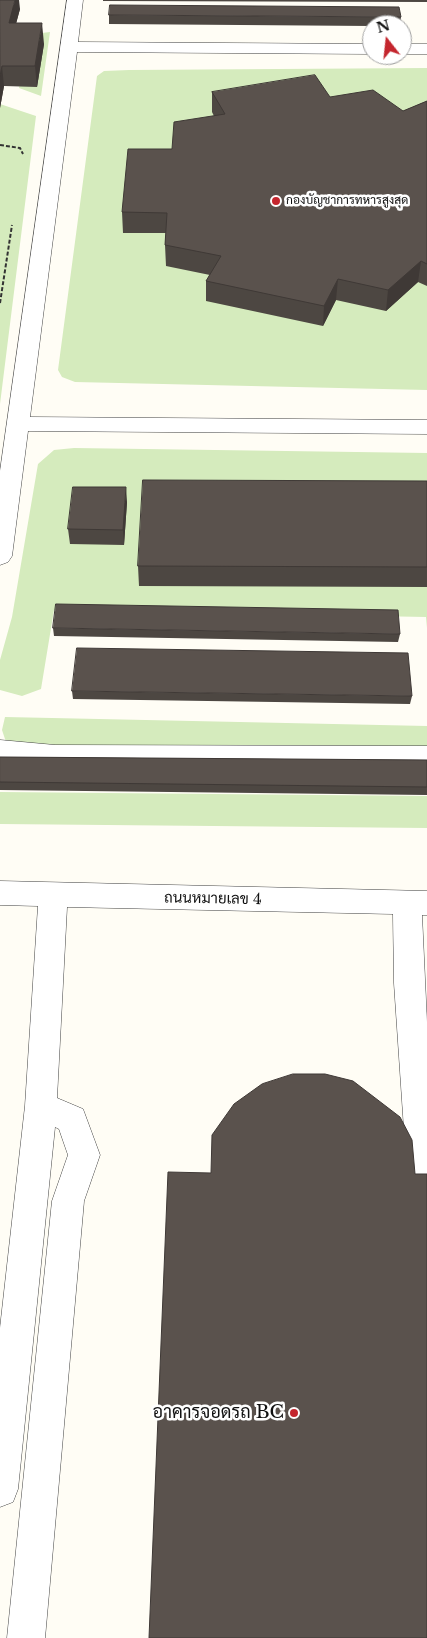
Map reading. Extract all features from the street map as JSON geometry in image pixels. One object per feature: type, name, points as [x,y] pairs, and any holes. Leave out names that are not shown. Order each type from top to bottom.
[{"type":"street","points":[[0,556],[11,435],[75,0]]},
{"type":"street","points":[[69,47],[362,49]]},
{"type":"street","points":[[412,49],[427,49]]},
{"type":"street","points":[[11,435],[427,427]]},
{"type":"street","points":[[0,751],[55,756],[427,758]]},
{"type":"street","name":"ถนนหมายเลข 4","points":[[0,893],[53,896],[417,903]]},
{"type":"street","points":[[0,1489],[41,1106],[53,896]]},
{"type":"street","points":[[417,903],[409,983],[424,1188]]},
{"type":"street","points":[[26,1638],[68,1201],[84,1155],[72,1119],[41,1106]]},
{"type":"path","points":[[0,146],[20,148],[23,153],[22,162]]},
{"type":"path","points":[[0,303],[13,219]]},
{"type":"green space","points":[[50,32],[41,96],[19,88],[28,40],[42,33]]},
{"type":"green space","points":[[427,68],[427,390],[75,382],[62,377],[58,370],[97,76],[104,71],[129,70]]},
{"type":"green space","points":[[0,104],[36,116],[0,404]]},
{"type":"green space","points":[[74,448],[427,453],[427,628],[426,617],[54,610],[41,689],[22,696],[0,690],[0,660],[12,617],[38,464],[54,450]]},
{"type":"green space","points":[[5,717],[427,726],[427,751],[31,746],[6,742],[2,730]]},
{"type":"green space","points":[[0,792],[427,796],[427,828],[0,824]]},
{"type":"building","points":[[0,0],[15,0],[9,23],[42,23],[35,66],[2,66],[0,76]]},
{"type":"building","points":[[110,5],[399,7],[401,15],[362,15],[362,17],[109,15]]},
{"type":"building","name":"กองบัญชาการทหารสูงสุด","points":[[315,75],[330,97],[373,90],[403,111],[427,101],[427,264],[421,261],[388,290],[338,279],[324,306],[206,281],[221,256],[165,245],[167,213],[122,212],[128,149],[172,149],[174,122],[225,114],[212,92]]},
{"type":"building","points":[[143,480],[427,481],[427,567],[138,566]]},
{"type":"building","points":[[73,487],[126,487],[123,530],[68,529]]},
{"type":"building","points":[[56,604],[398,610],[400,634],[53,628]]},
{"type":"building","points":[[77,648],[408,653],[412,696],[72,691]]},
{"type":"building","points":[[0,757],[427,760],[427,787],[0,782]]},
{"type":"building","name":"อาคารจอดรถ BC","points":[[293,1074],[325,1074],[353,1081],[400,1117],[412,1140],[415,1174],[427,1174],[427,1638],[149,1638],[168,1172],[211,1173],[212,1135],[234,1104],[262,1084]]},
{"type":"place","name":"กองบัญชาการทหารสูงสุด","points":[[276,201]]},
{"type":"place","name":"อาคารจอดรถ BC","points":[[294,1413]]}]
